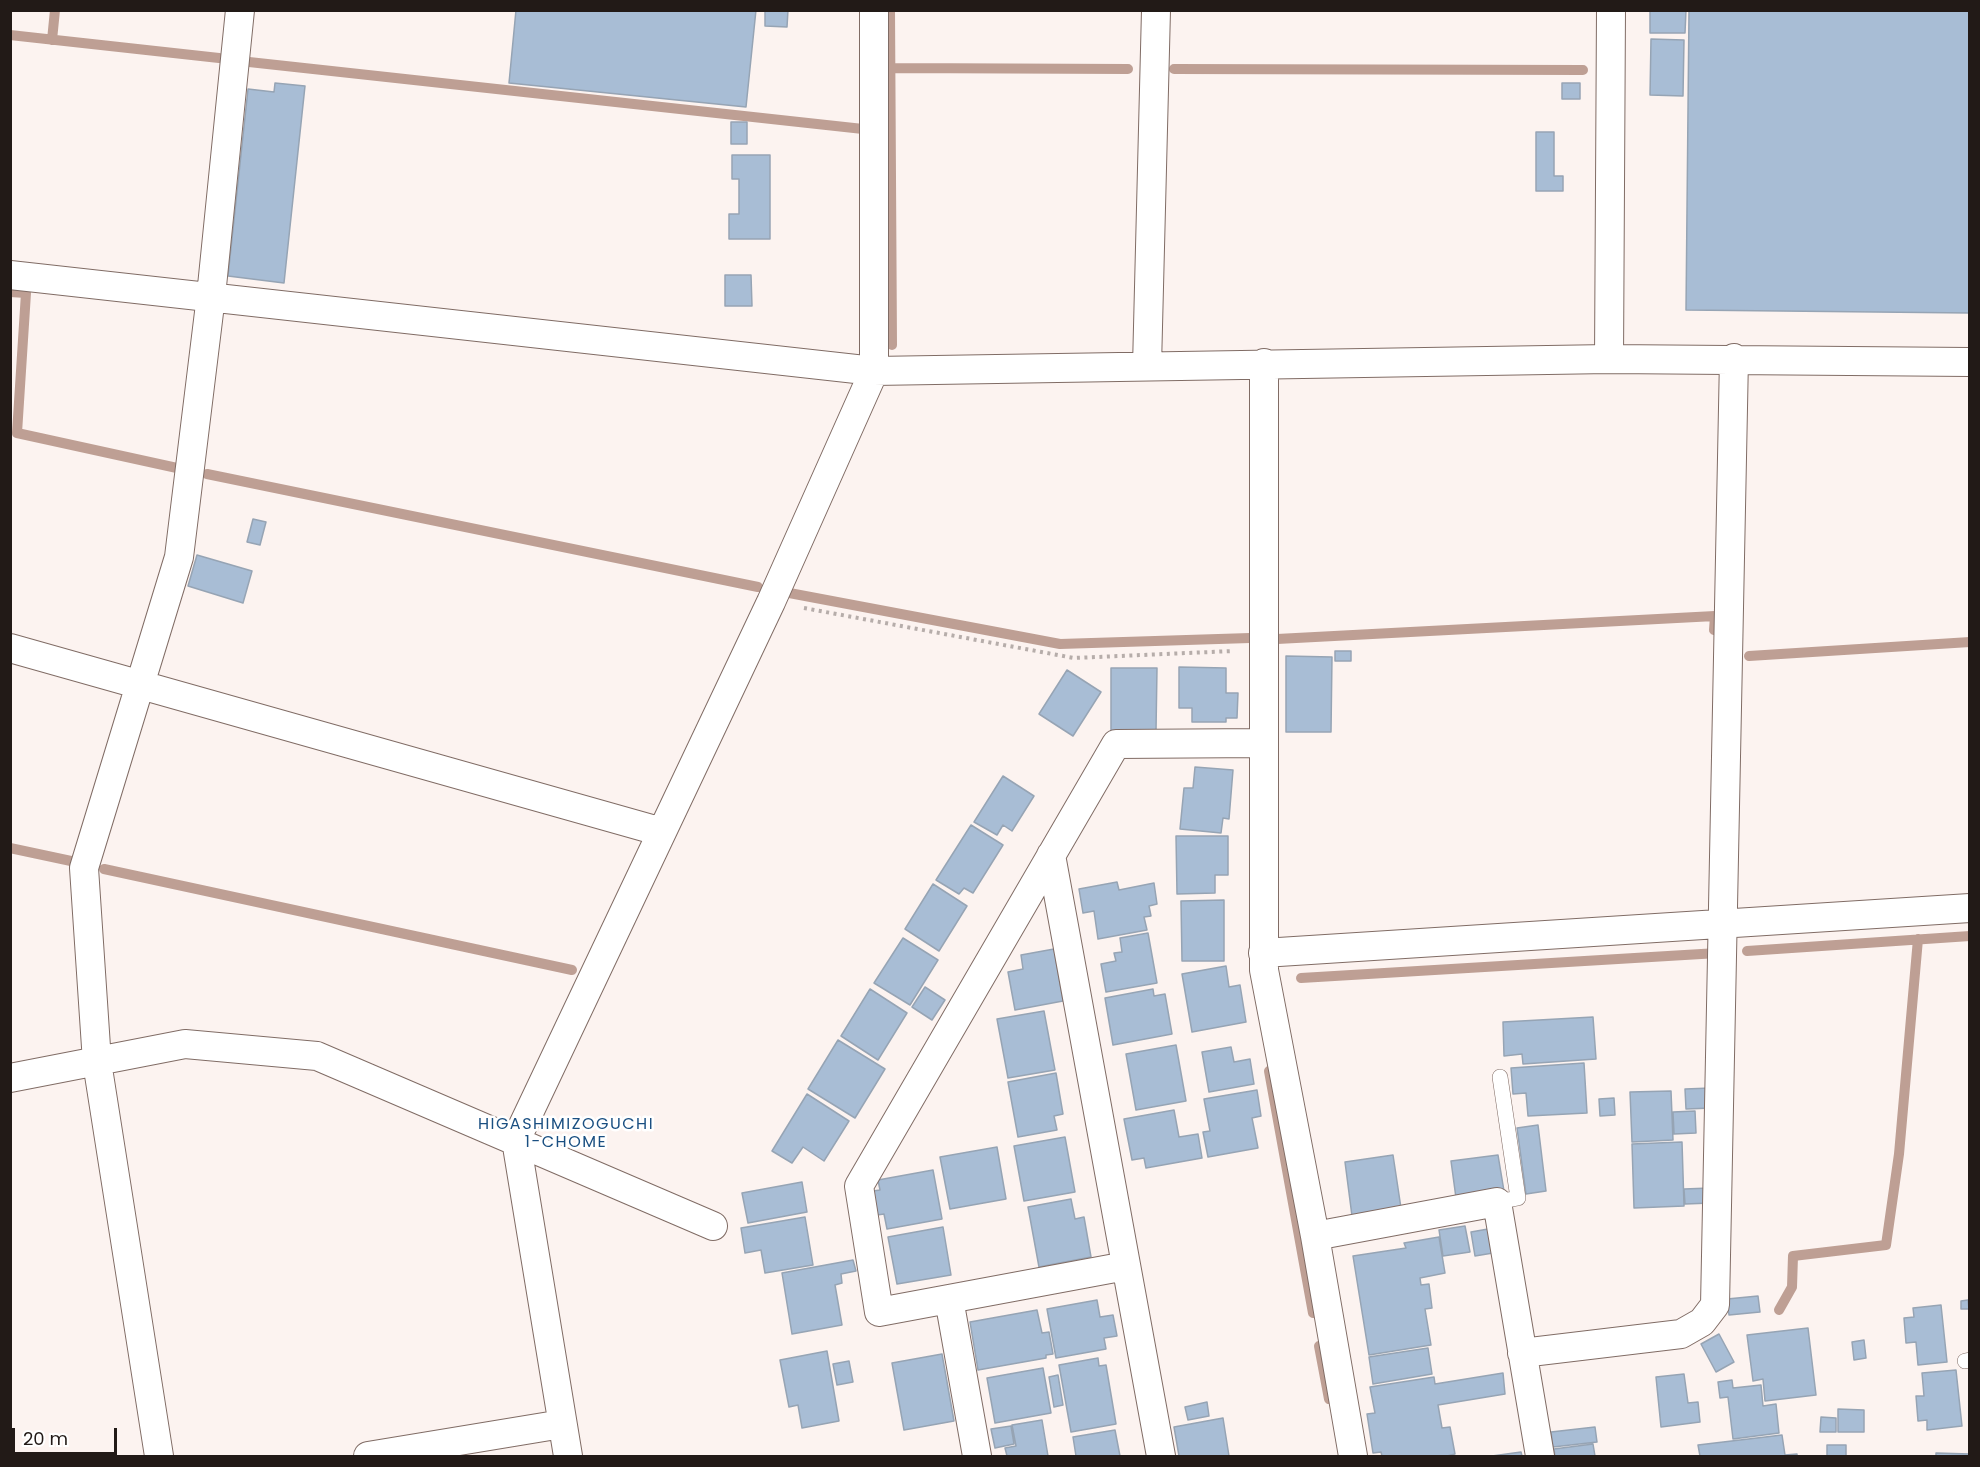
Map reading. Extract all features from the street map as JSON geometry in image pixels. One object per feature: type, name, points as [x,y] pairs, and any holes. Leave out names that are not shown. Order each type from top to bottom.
[{"type":"street","points":[[159,1456],[97,1062],[84,868],[179,557],[211,296],[240,10]]},
{"type":"street","points":[[568,1456],[516,1140],[771,602],[874,371],[874,10]]},
{"type":"street","points":[[1147,366],[1156,10]]},
{"type":"street","points":[[1609,359],[1611,10]]},
{"type":"street","points":[[10,275],[874,371],[1609,359],[1734,358],[1970,362]]},
{"type":"street","points":[[1522,1353],[1681,1334],[1702,1322],[1715,1305],[1734,358]]},
{"type":"street","points":[[1264,363],[1263,953],[1353,1456]]},
{"type":"street","points":[[10,648],[662,832]]},
{"type":"street","points":[[1126,1266],[879,1312],[859,1186],[1116,744],[1263,743]]},
{"type":"street","points":[[1052,855],[1161,1456]]},
{"type":"street","points":[[1263,953],[1970,908]]},
{"type":"street","points":[[10,1078],[185,1044],[317,1056],[713,1226]]},
{"type":"street","points":[[1315,1236],[1497,1202],[1540,1456]]},
{"type":"street","points":[[949,1299],[977,1456]]},
{"type":"street","points":[[368,1456],[562,1424]]},
{"type":"lane","points":[[1497,1202],[1518,1198],[1500,1077]]},
{"type":"path","points":[[771,602],[1074,658],[1263,649]]},
{"type":"building","points":[[516,10],[756,10],[746,107],[509,83]]},
{"type":"building","points":[[765,10],[788,10],[787,27],[765,26]]},
{"type":"building","points":[[1650,10],[1686,10],[1685,33],[1650,33]]},
{"type":"building","points":[[1689,10],[1970,10],[1970,313],[1686,310]]},
{"type":"building","points":[[1651,39],[1684,40],[1683,96],[1650,95]]},
{"type":"building","points":[[275,83],[305,86],[284,283],[228,276],[248,89],[274,92]]},
{"type":"building","points":[[1562,83],[1580,83],[1580,99],[1562,99]]},
{"type":"building","points":[[731,122],[747,122],[747,144],[731,144]]},
{"type":"building","points":[[1536,132],[1554,132],[1554,176],[1563,176],[1563,191],[1536,191]]},
{"type":"building","points":[[732,155],[770,155],[770,239],[729,239],[729,214],[739,214],[739,179],[732,179]]},
{"type":"building","points":[[725,275],[751,275],[752,306],[725,306]]},
{"type":"building","points":[[253,519],[266,522],[260,545],[247,542]]},
{"type":"building","points":[[197,555],[252,571],[243,603],[188,586]]},
{"type":"building","points":[[1335,651],[1351,651],[1351,661],[1335,661]]},
{"type":"building","points":[[1286,656],[1332,657],[1331,732],[1286,732]]},
{"type":"building","points":[[1179,667],[1226,668],[1226,693],[1238,693],[1237,718],[1226,718],[1226,722],[1192,722],[1192,708],[1179,708]]},
{"type":"building","points":[[1111,668],[1157,668],[1156,731],[1111,731]]},
{"type":"building","points":[[1067,670],[1101,692],[1073,736],[1039,714]]},
{"type":"building","points":[[1195,767],[1233,770],[1229,819],[1223,818],[1221,833],[1180,829],[1184,788],[1193,788]]},
{"type":"building","points":[[1003,776],[1034,796],[1012,831],[1003,825],[997,835],[974,822]]},
{"type":"building","points":[[971,825],[1003,845],[973,893],[964,888],[959,894],[936,880]]},
{"type":"building","points":[[1176,836],[1228,836],[1228,875],[1215,875],[1215,893],[1177,894]]},
{"type":"building","points":[[1117,882],[1119,890],[1154,883],[1157,904],[1149,906],[1151,916],[1144,917],[1147,930],[1098,939],[1094,911],[1083,913],[1079,889]]},
{"type":"building","points":[[933,884],[967,906],[939,951],[905,929]]},
{"type":"building","points":[[1224,900],[1224,961],[1182,961],[1181,901]]},
{"type":"building","points":[[1148,933],[1157,983],[1106,992],[1101,964],[1116,961],[1114,953],[1122,952],[1120,938]]},
{"type":"building","points":[[903,938],[938,960],[910,1005],[874,983]]},
{"type":"building","points":[[1054,949],[1063,1001],[1015,1010],[1008,972],[1023,969],[1021,955]]},
{"type":"building","points":[[1226,966],[1229,987],[1240,985],[1246,1022],[1192,1032],[1182,974]]},
{"type":"building","points":[[925,987],[945,1000],[932,1020],[912,1007]]},
{"type":"building","points":[[870,989],[907,1013],[878,1060],[841,1036]]},
{"type":"building","points":[[1153,989],[1154,996],[1165,994],[1172,1034],[1113,1045],[1105,998]]},
{"type":"building","points":[[1044,1011],[1055,1070],[1008,1078],[997,1019]]},
{"type":"building","points":[[1593,1017],[1596,1059],[1523,1064],[1522,1054],[1504,1056],[1503,1022]]},
{"type":"building","points":[[838,1040],[885,1069],[855,1118],[808,1089]]},
{"type":"building","points":[[1176,1045],[1186,1101],[1136,1110],[1126,1054]]},
{"type":"building","points":[[1231,1047],[1234,1062],[1250,1059],[1254,1084],[1209,1092],[1202,1052]]},
{"type":"building","points":[[1584,1063],[1587,1113],[1528,1116],[1526,1093],[1513,1094],[1511,1068]]},
{"type":"building","points":[[1056,1073],[1063,1114],[1054,1116],[1057,1130],[1018,1137],[1008,1082]]},
{"type":"building","points":[[1711,1088],[1712,1108],[1686,1109],[1685,1089]]},
{"type":"building","points":[[1257,1090],[1261,1116],[1252,1118],[1258,1148],[1208,1157],[1203,1132],[1210,1131],[1204,1099]]},
{"type":"building","points":[[1671,1091],[1673,1140],[1632,1142],[1630,1092]]},
{"type":"building","points":[[807,1094],[849,1121],[824,1161],[803,1147],[792,1163],[772,1151]]},
{"type":"building","points":[[1614,1098],[1615,1115],[1600,1116],[1599,1099]]},
{"type":"building","points":[[1174,1110],[1179,1137],[1198,1134],[1202,1158],[1146,1168],[1144,1158],[1132,1160],[1124,1119]]},
{"type":"building","points":[[1695,1111],[1696,1133],[1674,1134],[1673,1112]]},
{"type":"building","points":[[1538,1125],[1546,1191],[1526,1194],[1517,1128]]},
{"type":"building","points":[[1065,1137],[1075,1192],[1024,1201],[1014,1146]]},
{"type":"building","points":[[1682,1142],[1684,1206],[1634,1208],[1632,1144]]},
{"type":"building","points":[[997,1147],[1006,1199],[950,1209],[940,1157]]},
{"type":"building","points":[[1393,1155],[1401,1208],[1352,1216],[1345,1162]]},
{"type":"building","points":[[1498,1155],[1504,1191],[1456,1198],[1451,1161]]},
{"type":"building","points":[[933,1170],[942,1219],[887,1229],[884,1214],[877,1215],[873,1191],[880,1190],[878,1180]]},
{"type":"building","points":[[802,1182],[807,1212],[748,1223],[742,1193]]},
{"type":"building","points":[[1710,1188],[1711,1203],[1685,1204],[1684,1189]]},
{"type":"building","points":[[1071,1199],[1075,1219],[1084,1217],[1091,1257],[1039,1267],[1028,1207]]},
{"type":"building","points":[[805,1217],[813,1265],[765,1273],[761,1250],[745,1253],[741,1228]]},
{"type":"building","points":[[1465,1226],[1470,1252],[1443,1256],[1439,1230]]},
{"type":"building","points":[[943,1227],[951,1275],[897,1284],[888,1237]]},
{"type":"building","points":[[1488,1229],[1493,1253],[1475,1256],[1471,1232]]},
{"type":"building","points":[[1439,1237],[1445,1273],[1420,1278],[1421,1285],[1429,1284],[1432,1308],[1425,1309],[1431,1345],[1369,1355],[1353,1256],[1406,1248],[1404,1243]]},
{"type":"building","points":[[853,1260],[856,1271],[841,1274],[842,1283],[835,1285],[842,1325],[792,1334],[782,1273]]},
{"type":"building","points":[[1758,1296],[1760,1312],[1729,1315],[1727,1299]]},
{"type":"building","points":[[1097,1300],[1100,1317],[1113,1315],[1117,1336],[1104,1338],[1106,1349],[1056,1358],[1047,1309]]},
{"type":"building","points":[[1968,1300],[1969,1309],[1961,1309],[1961,1301]]},
{"type":"building","points":[[1941,1305],[1947,1362],[1918,1365],[1916,1342],[1906,1343],[1904,1318],[1914,1317],[1913,1308]]},
{"type":"building","points":[[1037,1310],[1042,1333],[1049,1332],[1053,1354],[1046,1355],[1046,1358],[978,1370],[970,1322]]},
{"type":"building","points":[[1808,1328],[1816,1395],[1765,1401],[1763,1379],[1753,1381],[1747,1335]]},
{"type":"building","points":[[1719,1334],[1734,1362],[1716,1372],[1701,1344]]},
{"type":"building","points":[[1864,1340],[1866,1358],[1854,1360],[1852,1342]]},
{"type":"building","points":[[1428,1348],[1432,1374],[1373,1384],[1369,1357]]},
{"type":"building","points":[[827,1351],[839,1421],[802,1428],[798,1405],[789,1407],[780,1360]]},
{"type":"building","points":[[942,1354],[954,1421],[904,1430],[892,1363]]},
{"type":"building","points":[[1098,1358],[1099,1366],[1106,1365],[1116,1424],[1071,1432],[1059,1365]]},
{"type":"building","points":[[849,1361],[853,1382],[837,1385],[833,1364]]},
{"type":"building","points":[[1043,1368],[1051,1413],[995,1423],[987,1378]]},
{"type":"building","points":[[1956,1370],[1962,1426],[1927,1430],[1927,1420],[1918,1421],[1916,1396],[1924,1396],[1922,1373]]},
{"type":"building","points":[[1503,1373],[1505,1394],[1438,1405],[1442,1428],[1450,1427],[1455,1454],[1382,1456],[1381,1452],[1373,1453],[1367,1414],[1375,1413],[1370,1387],[1434,1377],[1435,1384]]},
{"type":"building","points":[[1684,1374],[1688,1403],[1698,1402],[1700,1422],[1661,1427],[1656,1377]]},
{"type":"building","points":[[1058,1375],[1063,1405],[1054,1407],[1049,1377]]},
{"type":"building","points":[[1732,1380],[1733,1388],[1761,1385],[1763,1406],[1776,1404],[1779,1433],[1733,1439],[1728,1397],[1720,1398],[1718,1382]]},
{"type":"building","points":[[1207,1402],[1209,1416],[1188,1420],[1185,1407]]},
{"type":"building","points":[[1838,1409],[1864,1410],[1864,1432],[1838,1432]]},
{"type":"building","points":[[1821,1417],[1836,1418],[1836,1432],[1820,1432]]},
{"type":"building","points":[[1223,1418],[1229,1456],[1179,1456],[1174,1427]]},
{"type":"building","points":[[1042,1420],[1048,1456],[1007,1456],[1005,1448],[1016,1446],[1012,1425]]},
{"type":"building","points":[[1011,1426],[1014,1444],[995,1448],[991,1429]]},
{"type":"building","points":[[1595,1427],[1597,1442],[1553,1447],[1551,1432]]},
{"type":"building","points":[[1115,1430],[1120,1456],[1076,1456],[1073,1437]]},
{"type":"building","points":[[1782,1435],[1785,1455],[1797,1454],[1797,1456],[1700,1456],[1698,1445]]},
{"type":"building","points":[[1593,1444],[1595,1456],[1555,1456],[1554,1449]]},
{"type":"building","points":[[1827,1445],[1846,1445],[1846,1456],[1827,1456]]},
{"type":"building","points":[[1521,1452],[1522,1456],[1492,1456]]},
{"type":"building","points":[[1936,1453],[1970,1454],[1970,1456],[1936,1456]]},
{"type":"waterway","points":[[52,40],[55,10]]},
{"type":"waterway","points":[[890,10],[892,345]]},
{"type":"waterway","points":[[10,35],[219,58]]},
{"type":"waterway","points":[[249,62],[863,129]]},
{"type":"waterway","points":[[891,68],[1128,69]]},
{"type":"waterway","points":[[1174,69],[1583,70]]},
{"type":"waterway","points":[[10,292],[26,293],[17,433],[177,468]]},
{"type":"waterway","points":[[207,474],[758,587]]},
{"type":"waterway","points":[[786,587],[784,592],[1060,644],[1250,638]]},
{"type":"waterway","points":[[1277,639],[1715,616],[1714,630]]},
{"type":"waterway","points":[[1749,656],[1970,642]]},
{"type":"waterway","points":[[10,848],[71,861]]},
{"type":"waterway","points":[[104,869],[572,970]]},
{"type":"waterway","points":[[1747,951],[1970,936]]},
{"type":"waterway","points":[[1779,1310],[1792,1287],[1793,1256],[1886,1245],[1899,1154],[1918,939]]},
{"type":"waterway","points":[[1301,978],[1718,953]]},
{"type":"waterway","points":[[1269,1071],[1313,1313]]},
{"type":"waterway","points":[[1319,1346],[1329,1399]]},
{"type":"district","name":"HIGASHIMIZOGUCHI 1-CHOME","points":[[566,1134]]}]
